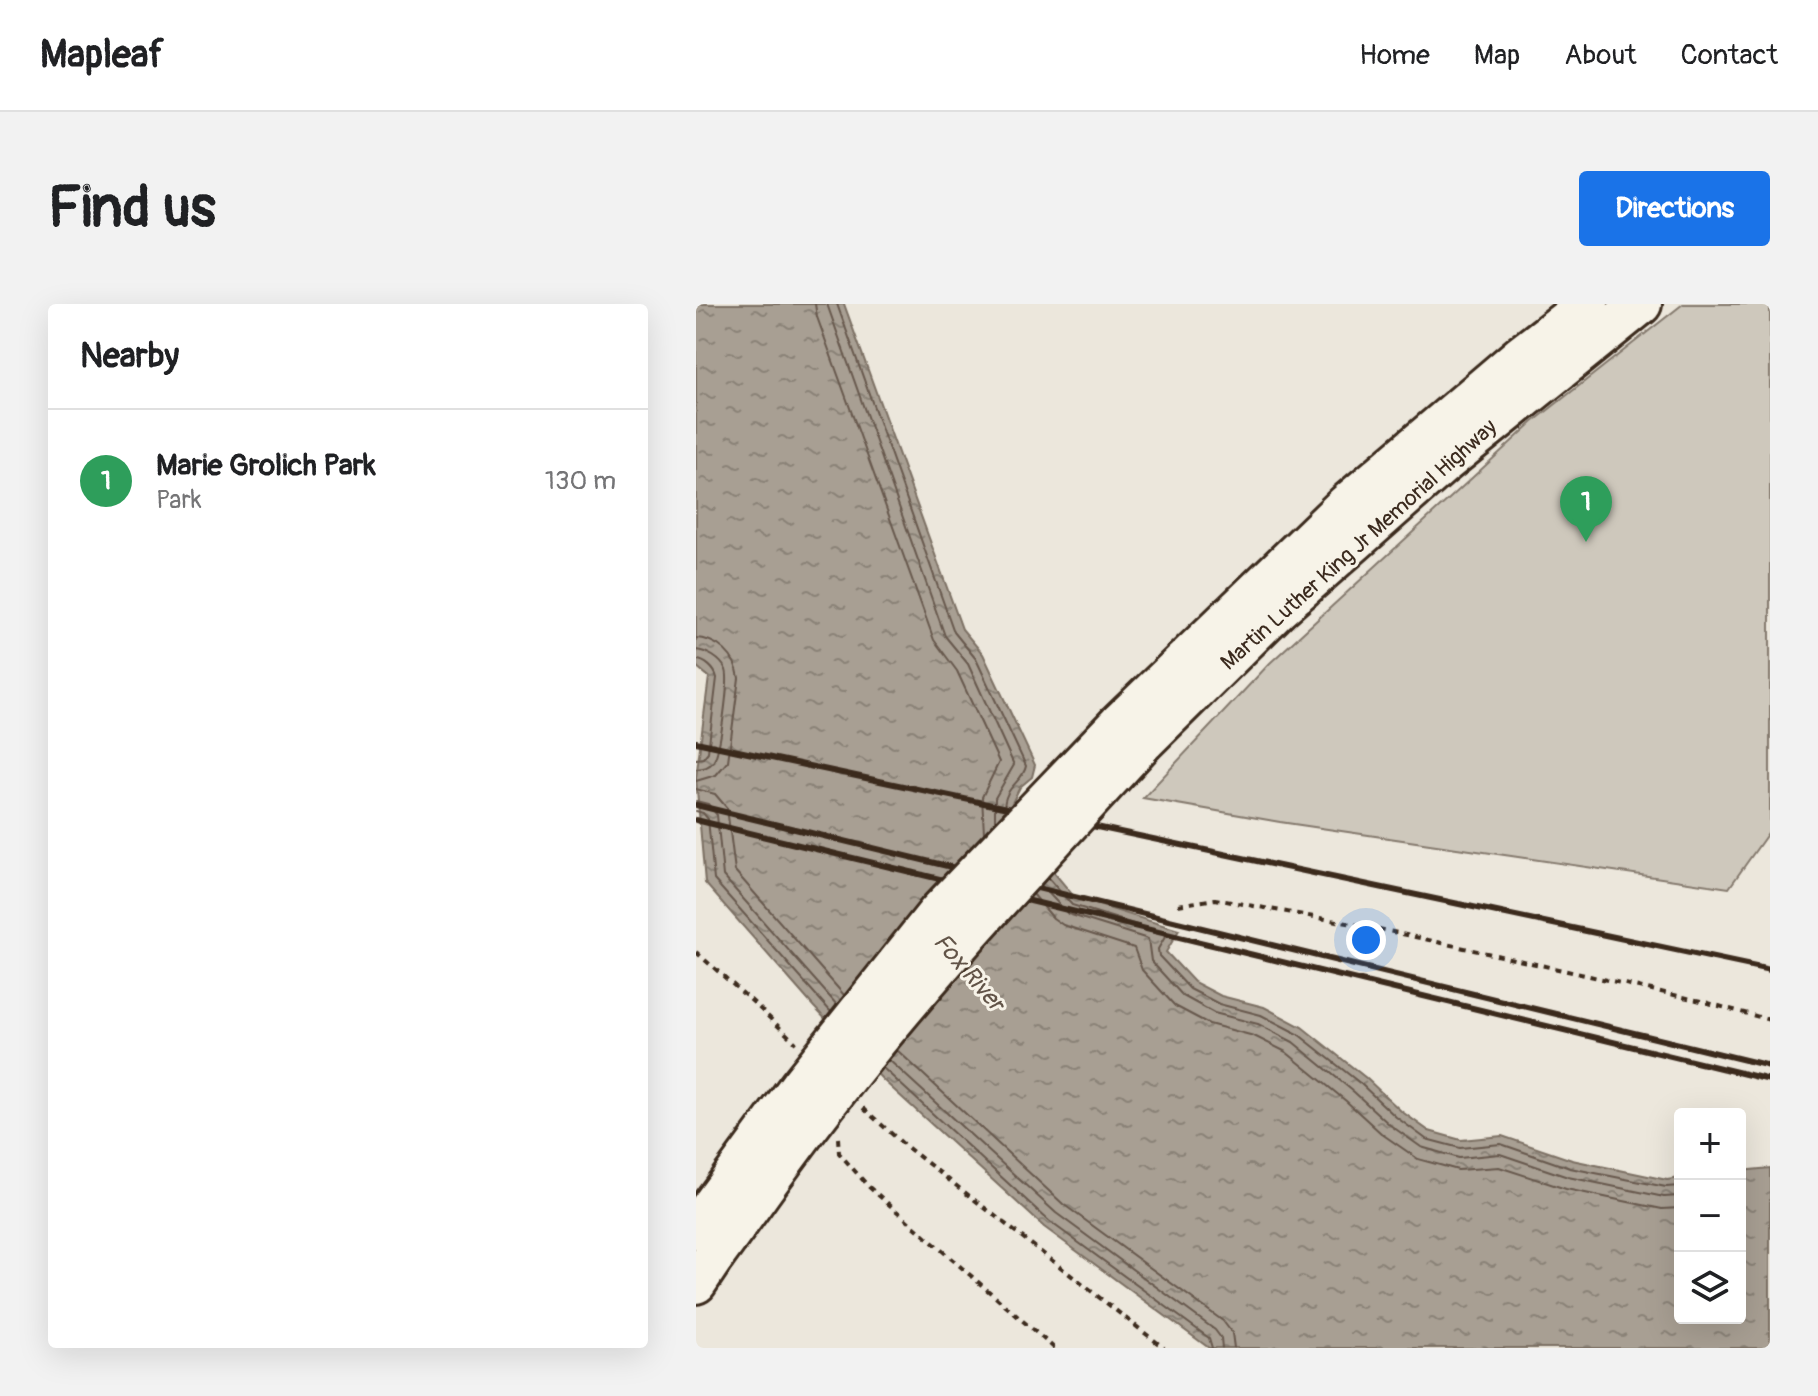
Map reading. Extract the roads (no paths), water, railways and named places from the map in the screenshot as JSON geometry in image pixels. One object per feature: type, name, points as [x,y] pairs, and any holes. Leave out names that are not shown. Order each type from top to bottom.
[{"type":"highway","name":"Martin Luther King Jr Memorial Highway","points":[[702,1256],[908,1004],[1022,873],[1131,733],[1347,504],[1522,355],[1588,304]]},
{"type":"highway","name":"Martin Luther King Jr Memorial Highway","points":[[1131,733],[1440,466],[1641,304]]},
{"type":"water","name":"Fox River","points":[[696,304],[844,304],[962,629],[983,654],[1035,765],[1032,777],[1020,787],[1012,803],[1013,823],[1075,898],[1179,930],[1166,952],[1194,982],[1221,996],[1264,1007],[1302,1027],[1429,1131],[1461,1140],[1502,1136],[1572,1160],[1674,1179],[1674,1324],[1746,1324],[1746,1170],[1770,1168],[1770,1348],[1209,1348],[1044,1227],[883,1080],[705,883],[696,778],[709,677],[696,666]]},
{"type":"railway","points":[[696,742],[1770,970]]},
{"type":"railway","points":[[696,805],[1770,1066]]},
{"type":"railway","points":[[696,820],[1770,1080]]},
{"type":"place","name":"Marie Grolich Park","points":[[1586,542]]}]
